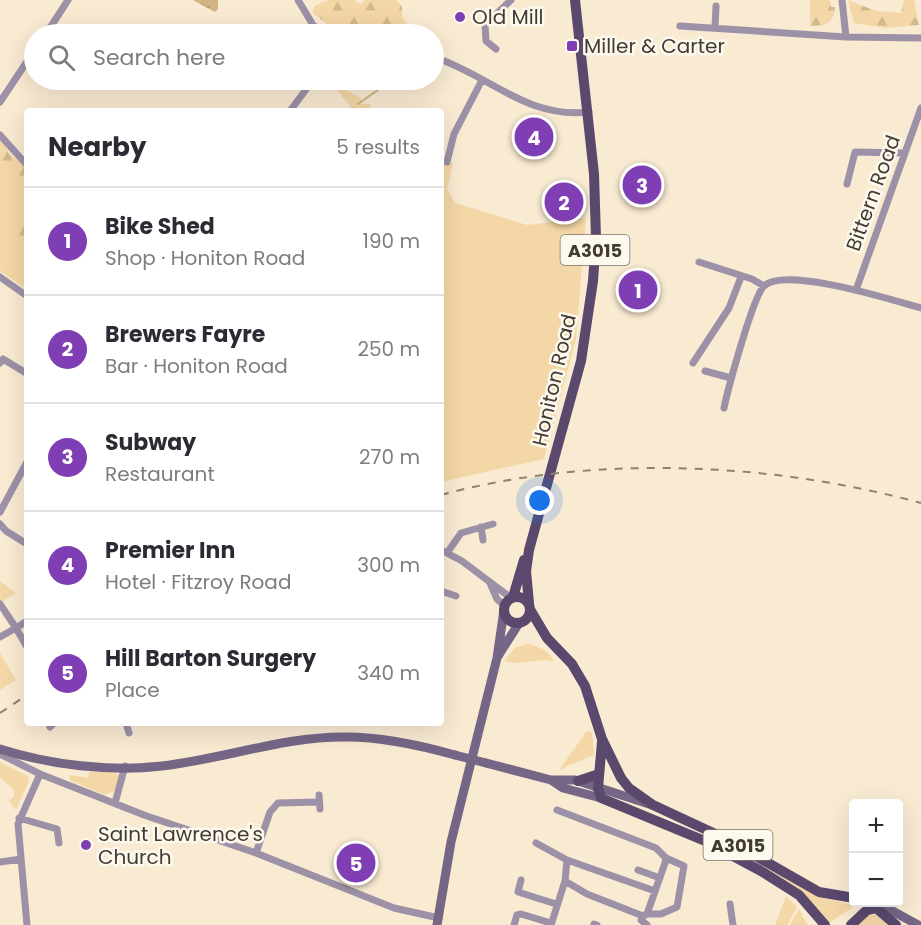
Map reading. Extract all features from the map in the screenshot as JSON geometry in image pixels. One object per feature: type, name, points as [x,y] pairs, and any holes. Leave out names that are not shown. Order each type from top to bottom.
[{"type":"main road","name":"Honiton Road","points":[[530,607],[526,571],[529,550],[581,361],[593,281],[596,238],[589,112],[575,0]]},
{"type":"main road","name":"Honiton Road","points":[[438,922],[461,797],[497,658],[508,603],[519,570],[529,550]]},
{"type":"main road","points":[[524,598],[530,607],[527,618],[520,623],[509,620],[508,603],[524,598]]},
{"type":"main road","name":"A3015","points":[[530,607],[547,638],[572,664],[585,686],[602,739],[621,778],[653,806],[733,842],[819,892],[849,897]]},
{"type":"main road","name":"Honiton Road","points":[[497,658],[520,623]]},
{"type":"main road","name":"A3015","points":[[520,623],[547,638]]},
{"type":"main road","points":[[0,749],[56,761],[161,766],[289,742],[347,737],[401,742],[551,780],[562,788],[600,793],[653,806]]},
{"type":"main road","name":"A3015","points":[[602,739],[600,793],[705,841],[761,871],[799,895],[825,925]]},
{"type":"main road","points":[[578,781],[599,774]]},
{"type":"main road","points":[[551,780],[564,778],[578,781],[600,793]]},
{"type":"main road","points":[[851,925],[867,910],[876,908],[887,908],[918,925]]},
{"type":"main road","points":[[876,908],[896,925]]},
{"type":"street","points":[[52,24],[68,0]]},
{"type":"street","points":[[297,0],[312,24]]},
{"type":"street","points":[[496,49],[486,41],[484,25],[512,0]]},
{"type":"street","points":[[842,0],[846,37]]},
{"type":"street","points":[[715,28],[716,6]]},
{"type":"street","points":[[680,26],[846,37],[921,38]]},
{"type":"street","points":[[444,62],[529,106],[567,115],[589,112]]},
{"type":"street","points":[[0,102],[24,66]]},
{"type":"street","points":[[447,162],[454,134],[482,80]]},
{"type":"street","points":[[292,108],[306,90]]},
{"type":"street","name":"Bittern Road","points":[[856,290],[921,108]]},
{"type":"street","points":[[0,135],[24,162]]},
{"type":"street","points":[[847,184],[855,152],[904,153]]},
{"type":"street","points":[[699,262],[764,286]]},
{"type":"street","points":[[0,277],[24,294]]},
{"type":"street","points":[[693,363],[729,308],[741,277]]},
{"type":"street","points":[[724,408],[731,378],[754,307],[764,286],[784,277],[856,290],[921,308]]},
{"type":"street","points":[[1,361],[24,372]]},
{"type":"street","points":[[705,371],[731,378]]},
{"type":"street","points":[[0,512],[24,468]]},
{"type":"street","points":[[0,524],[6,531],[24,542]]},
{"type":"street","points":[[494,524],[461,533],[444,552],[462,561],[490,583],[497,599],[508,603]]},
{"type":"street","points":[[481,527],[483,540]]},
{"type":"street","points":[[444,592],[456,596]]},
{"type":"street","points":[[0,604],[24,642]]},
{"type":"street","points":[[0,637],[24,623]]},
{"type":"street","points":[[127,726],[129,733]]},
{"type":"street","points":[[0,754],[40,774],[115,803],[256,853],[394,908],[438,922]]},
{"type":"street","points":[[115,803],[125,766]]},
{"type":"street","points":[[27,925],[20,818],[40,774]]},
{"type":"street","points":[[256,853],[270,812],[278,803],[320,802]]},
{"type":"street","points":[[557,810],[656,848],[666,858],[684,866],[677,907],[668,912],[642,919]]},
{"type":"street","points":[[20,818],[57,829],[59,843]]},
{"type":"street","points":[[536,843],[567,860],[655,891]]},
{"type":"street","points":[[642,919],[655,891],[666,858]]},
{"type":"street","points":[[0,862],[21,859]]},
{"type":"street","points":[[514,925],[517,915],[520,914],[551,924],[556,904],[566,881],[567,860]]},
{"type":"street","points":[[638,870],[660,878]]},
{"type":"street","points":[[521,880],[518,892],[556,904]]},
{"type":"street","points":[[566,881],[587,894],[642,919],[647,925]]},
{"type":"street","points":[[730,904],[733,925]]},
{"type":"green space","points":[[328,0],[354,0],[360,4],[365,0],[396,0],[402,6],[402,17],[407,24],[327,24],[313,13],[314,6]]},
{"type":"green space","points":[[810,0],[830,0],[831,7],[835,7],[833,17],[828,23],[810,26]]},
{"type":"green space","points":[[848,0],[876,11],[901,13],[904,0],[914,0],[919,25],[886,28],[854,23]]},
{"type":"green space","points":[[337,90],[346,90],[361,98],[362,104],[370,104],[371,108],[352,108]]},
{"type":"green space","points":[[0,138],[10,154],[24,166],[24,195],[0,160]]},
{"type":"green space","points":[[0,160],[24,195],[24,215],[8,241],[24,254],[24,287],[0,271]]},
{"type":"green space","points":[[444,162],[453,163],[447,189],[455,203],[527,225],[586,218],[576,339],[544,459],[444,481]]},
{"type":"green space","points":[[24,213],[24,254],[8,242]]},
{"type":"green space","points":[[0,581],[16,593],[0,603]]},
{"type":"green space","points":[[529,644],[544,650],[554,662],[549,660],[517,663],[504,661],[516,647]]},
{"type":"green space","points":[[0,653],[16,680],[0,690]]},
{"type":"green space","points":[[587,731],[592,733],[594,755],[559,770]]},
{"type":"green space","points":[[0,762],[28,776],[29,781],[16,810],[9,801],[14,796],[14,790],[0,777]]},
{"type":"green space","points":[[89,772],[113,772],[119,775],[115,790],[105,795],[69,780],[70,775],[88,778]]},
{"type":"green space","points":[[726,843],[819,897],[849,904],[852,908],[829,923],[786,881],[725,846]]},
{"type":"green space","points":[[786,896],[797,907],[787,925],[775,925]]},
{"type":"green space","points":[[799,909],[807,925],[790,925]]},
{"type":"green space","points":[[868,914],[876,915],[888,925],[856,925]]},
{"type":"water","points":[[193,0],[218,0],[218,9],[215,12]]},
{"type":"waterway","points":[[358,104],[378,90]]},
{"type":"railway","points":[[444,494],[499,482],[558,473],[681,468],[804,479],[863,489],[921,503]]},
{"type":"railway","points":[[0,713],[24,697]]},
{"type":"place","name":"Old Mill","points":[[460,17]]},
{"type":"place","name":"Miller & Carter","points":[[572,46]]},
{"type":"place","name":"Premier Inn","points":[[534,137]]},
{"type":"place","name":"Subway","points":[[642,185]]},
{"type":"place","name":"Brewers Fayre","points":[[564,202]]},
{"type":"place","name":"Bike Shed","points":[[638,290]]},
{"type":"place","name":"Saint Lawrence's Church","points":[[86,845]]},
{"type":"place","name":"Hill Barton Surgery","points":[[356,863]]}]
